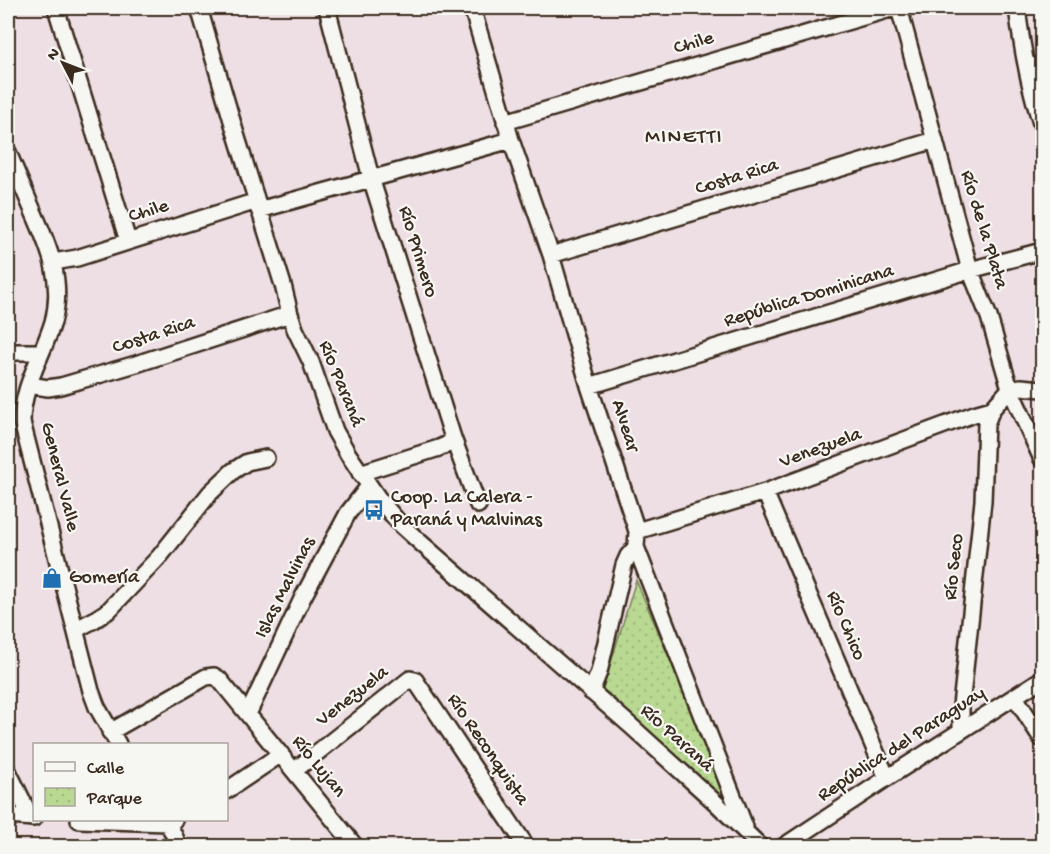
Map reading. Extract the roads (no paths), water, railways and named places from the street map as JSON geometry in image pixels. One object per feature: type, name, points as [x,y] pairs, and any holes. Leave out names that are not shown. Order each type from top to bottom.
[{"type":"street","points":[[56,8],[128,241]]},
{"type":"street","name":"Río Paraná","points":[[199,8],[295,329],[310,362],[335,432],[369,486],[400,524],[631,726],[748,833]]},
{"type":"street","name":"Río Primero","points":[[327,8],[371,178],[453,438],[478,505]]},
{"type":"street","name":"Alvear","points":[[472,8],[505,122],[551,255],[589,386],[637,531],[636,547],[748,833],[760,846]]},
{"type":"street","name":"Chile","points":[[505,122],[894,8]]},
{"type":"street","name":"Río de la Plata","points":[[899,8],[970,270],[989,316],[1010,389],[1042,459]]},
{"type":"street","points":[[1017,8],[1029,82],[1042,126]]},
{"type":"street","points":[[1026,64],[1042,68]]},
{"type":"street","name":"Chile","points":[[54,262],[77,258],[128,241],[511,140]]},
{"type":"street","name":"Costa Rica","points":[[551,255],[935,140]]},
{"type":"street","name":"General Valle","points":[[8,152],[54,262],[57,300],[53,322],[22,408],[22,422],[92,691],[97,707],[114,738]]},
{"type":"street","name":"República Dominicana","points":[[589,386],[970,270],[1042,251]]},
{"type":"street","name":"Costa Rica","points":[[29,386],[48,388],[61,386],[290,314]]},
{"type":"street","points":[[8,354],[41,352]]},
{"type":"street","points":[[992,409],[1010,389],[1021,387],[1042,389]]},
{"type":"street","name":"Venezuela","points":[[637,531],[765,492],[992,409]]},
{"type":"street","name":"Río Seco","points":[[961,730],[961,706],[983,501],[986,424],[992,409]]},
{"type":"street","points":[[360,472],[439,448],[453,438]]},
{"type":"street","points":[[77,629],[108,611],[160,556],[210,493],[233,471],[247,462],[266,458]]},
{"type":"street","name":"Islas Malvinas","points":[[248,714],[303,597],[343,522],[358,498],[369,486]]},
{"type":"street","name":"Río Chico","points":[[765,492],[887,777]]},
{"type":"street","points":[[591,692],[599,672],[624,565],[628,555],[636,547]]},
{"type":"street","name":"Río Lujan","points":[[114,738],[206,677],[214,676],[219,679],[281,754],[348,844]]},
{"type":"street","name":"Venezuela","points":[[294,771],[410,679]]},
{"type":"street","name":"Río Reconquista","points":[[410,679],[415,680],[526,846]]},
{"type":"street","name":"República del Paraguay","points":[[784,846],[887,777],[1042,679]]},
{"type":"street","points":[[1015,697],[1042,739]]},
{"type":"street","points":[[228,789],[281,754]]},
{"type":"street","points":[[8,771],[33,818]]},
{"type":"street","points":[[8,816],[33,818]]},
{"type":"street","points":[[169,821],[179,846]]},
{"type":"place","name":"Coop. La Calera - Paraná y Malvinas","points":[[374,510]]},
{"type":"place","name":"Gomería","points":[[52,578]]},
{"type":"district","name":"MINETTI","points":[[684,138]]}]
